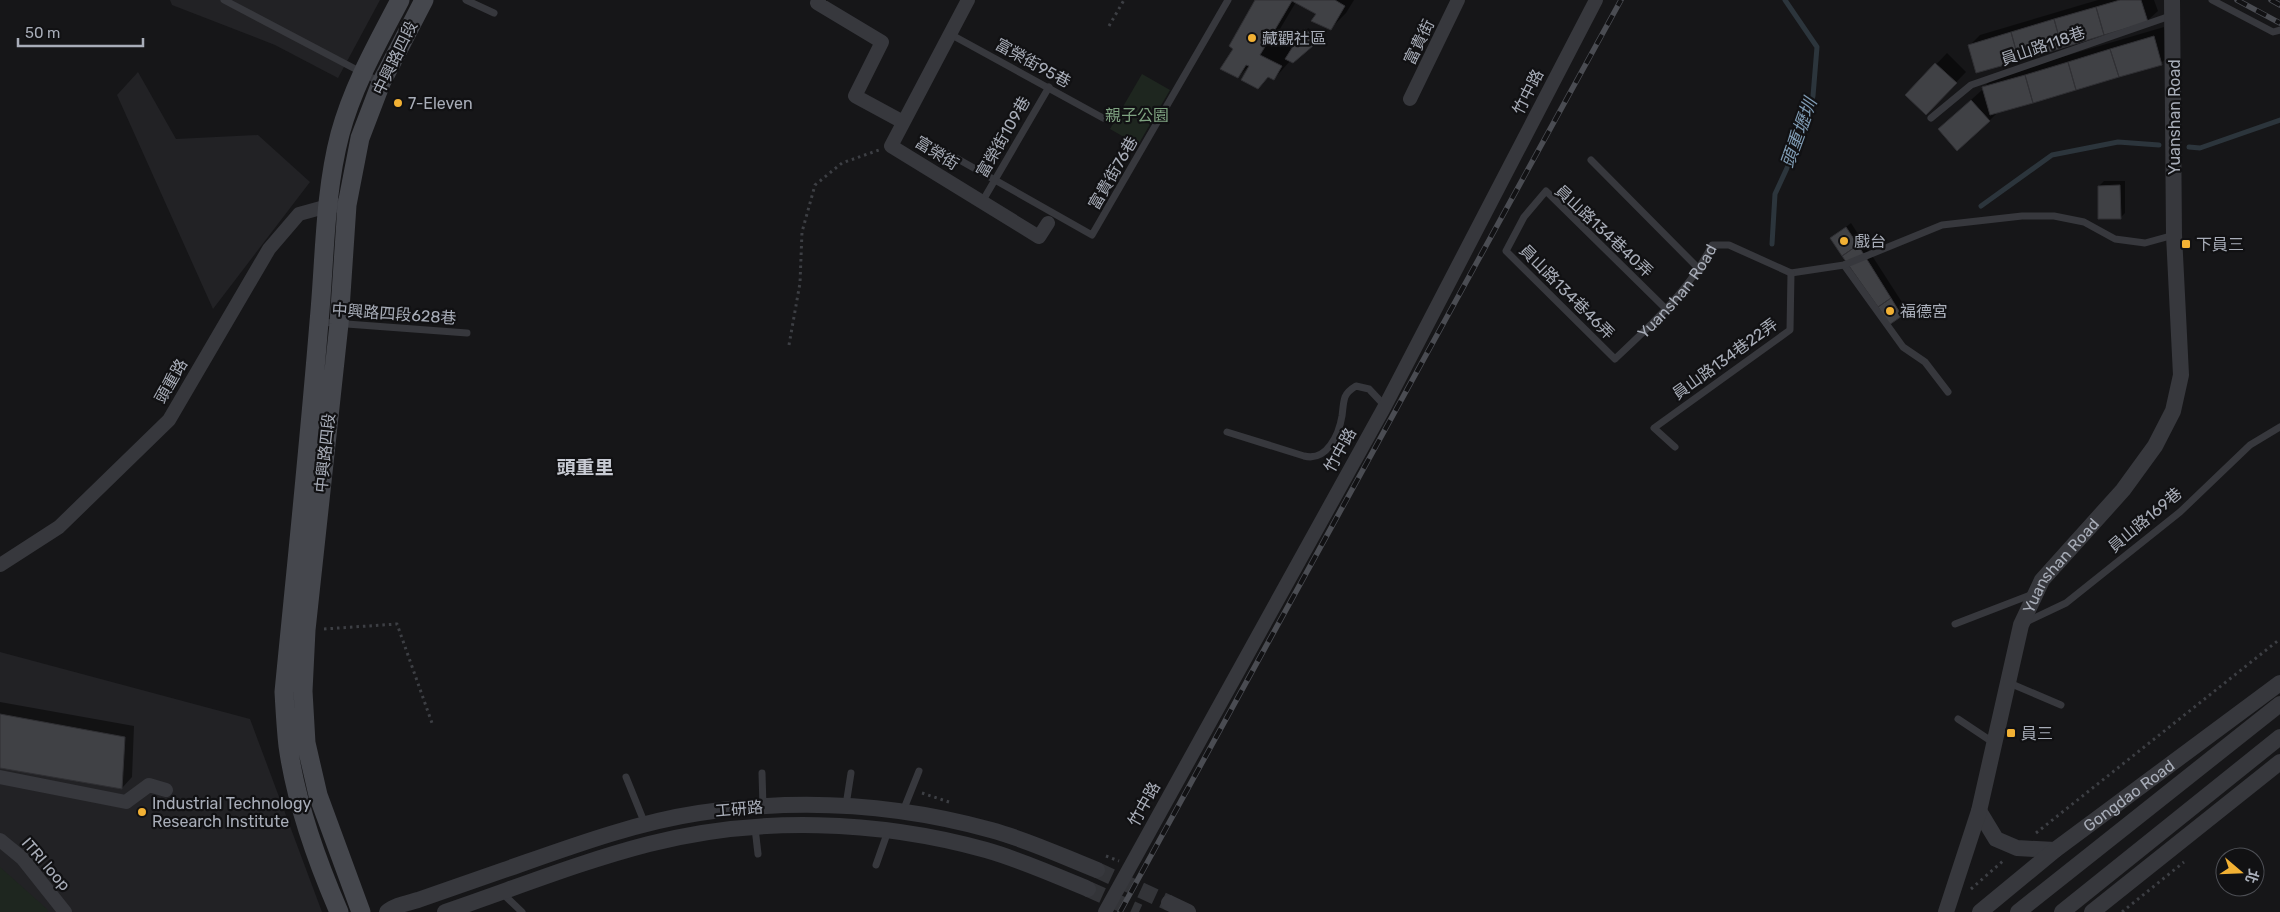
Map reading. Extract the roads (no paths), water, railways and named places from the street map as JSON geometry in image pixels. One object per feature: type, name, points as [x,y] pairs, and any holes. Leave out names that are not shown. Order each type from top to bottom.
[{"type":"main road","name":"中興路四段","points":[[339,912],[317,857],[300,804],[288,746],[284,692],[328,206],[341,133],[362,72],[400,0]]},
{"type":"main road","name":"中興路四段","points":[[361,912],[318,795],[306,743],[303,691],[306,630],[339,324],[347,205],[360,138],[381,83],[424,0]]},
{"type":"street","points":[[819,0],[818,3],[882,42],[855,96],[903,122]]},
{"type":"street","name":"富榮街","points":[[968,0],[891,146],[1039,236],[1051,219]]},
{"type":"street","name":"富貴街","points":[[1410,99],[1458,0]]},
{"type":"street","name":"竹中路","points":[[1104,912],[1385,406],[1596,0]]},
{"type":"street","name":"Yuanshan Road","points":[[1946,912],[1979,810],[2021,625],[2042,580],[2123,490],[2155,446],[2173,411],[2181,374],[2174,235],[2173,8]]},
{"type":"street","name":"頭重路","points":[[0,565],[59,526],[169,420],[269,249],[299,214],[328,206],[347,205]]},
{"type":"street","name":"Gongdao Road","points":[[2018,912],[2269,706],[2280,683]]},
{"type":"street","name":"Gongdao Road","points":[[1980,912],[2055,850],[2269,706]]},
{"type":"street","points":[[2062,912],[2280,737]]},
{"type":"street","points":[[2092,912],[2280,762]]},
{"type":"street","points":[[0,777],[126,802],[149,785],[166,790]]},
{"type":"street","name":"工研路","points":[[387,912],[566,848],[645,824],[700,813],[763,807],[846,805],[903,811],[992,830],[1042,847],[1097,870]]},
{"type":"street","points":[[1979,810],[1996,839],[2017,848],[2055,850]]},
{"type":"street","name":"工研路","points":[[444,912],[575,866],[650,844],[701,834],[755,828],[843,826],[938,839],[986,850],[1034,866],[1088,889]]},
{"type":"street","name":"ITRI loop","points":[[0,840],[22,858],[65,912]]},
{"type":"street","points":[[1169,903],[1188,912]]},
{"type":"lane","points":[[224,0],[381,83]]},
{"type":"lane","points":[[466,0],[494,13]]},
{"type":"lane","name":"富貴街76巷","points":[[926,141],[995,179],[1051,219],[1092,235],[1228,0]]},
{"type":"lane","points":[[2212,0],[2273,32],[2280,30]]},
{"type":"lane","name":"員山路118巷","points":[[1931,118],[1971,85],[2173,8]]},
{"type":"lane","name":"富榮街95巷","points":[[950,34],[1103,118]]},
{"type":"lane","name":"富榮街109巷","points":[[982,202],[1049,87]]},
{"type":"lane","points":[[1591,160],[1700,270]]},
{"type":"lane","name":"員山路134巷40弄","points":[[1524,217],[1546,191],[1667,310]]},
{"type":"lane","points":[[1791,273],[1844,265],[1942,225],[2022,216],[2054,216],[2084,222],[2115,239],[2144,243],[2174,235]]},
{"type":"lane","name":"員山路134巷46弄","points":[[1524,217],[1506,250],[1615,359]]},
{"type":"lane","name":"Yuanshan Road","points":[[1615,359],[1667,310],[1700,270],[1712,245],[1729,245],[1791,273]]},
{"type":"lane","points":[[1844,265],[1903,347],[1924,362],[1948,392]]},
{"type":"lane","name":"員山路134巷22弄","points":[[1675,447],[1654,428],[1790,330],[1791,273]]},
{"type":"lane","name":"中興路四段628巷","points":[[319,322],[467,333]]},
{"type":"lane","points":[[1227,432],[1304,456],[1316,457],[1322,455],[1335,437],[1340,426],[1346,396],[1350,389],[1356,386],[1369,389],[1385,406]]},
{"type":"lane","name":"員山路169巷","points":[[2021,625],[2066,603],[2180,512],[2250,445],[2280,427]]},
{"type":"lane","points":[[1955,624],[2036,593]]},
{"type":"lane","points":[[2007,682],[2061,705]]},
{"type":"lane","points":[[1958,719],[1994,743]]},
{"type":"lane","points":[[903,811],[919,772]]},
{"type":"lane","points":[[762,773],[763,807]]},
{"type":"lane","points":[[846,805],[850,773]]},
{"type":"lane","points":[[626,777],[645,824]]},
{"type":"lane","points":[[755,828],[758,854]]},
{"type":"lane","points":[[876,865],[888,831]]},
{"type":"lane","points":[[502,893],[522,912]]},
{"type":"waterway","name":"頭重壢圳","points":[[1772,244],[1775,194],[1800,140],[1813,96],[1817,47],[1785,0]]},
{"type":"waterway","name":"頭重壢圳","points":[[2189,147],[2200,148],[2280,120]]},
{"type":"waterway","name":"頭重壢圳","points":[[1981,206],[2052,155],[2118,142],[2159,145]]},
{"type":"tunnel","points":[[1097,870],[1169,903]]},
{"type":"tunnel","points":[[1088,889],[1139,912]]},
{"type":"railway","points":[[1120,912],[1621,0]]},
{"type":"railway","points":[[2237,0],[2280,23]]},
{"type":"railway","points":[[2271,0],[2280,5]]},
{"type":"place","name":"藏觀社區","points":[[1252,38]]},
{"type":"place","name":"7-Eleven","points":[[398,103]]},
{"type":"place","name":"戲台","points":[[1844,241]]},
{"type":"place","name":"下員三","points":[[2186,244]]},
{"type":"place","name":"福德宮","points":[[1890,311]]},
{"type":"place","name":"員三","points":[[2011,733]]},
{"type":"place","name":"Industrial Technology Research Institute","points":[[142,812]]},
{"type":"district","name":"頭重里","points":[[585,467]]},
{"type":"park label","name":"親子公園","points":[[1137,115]]}]
